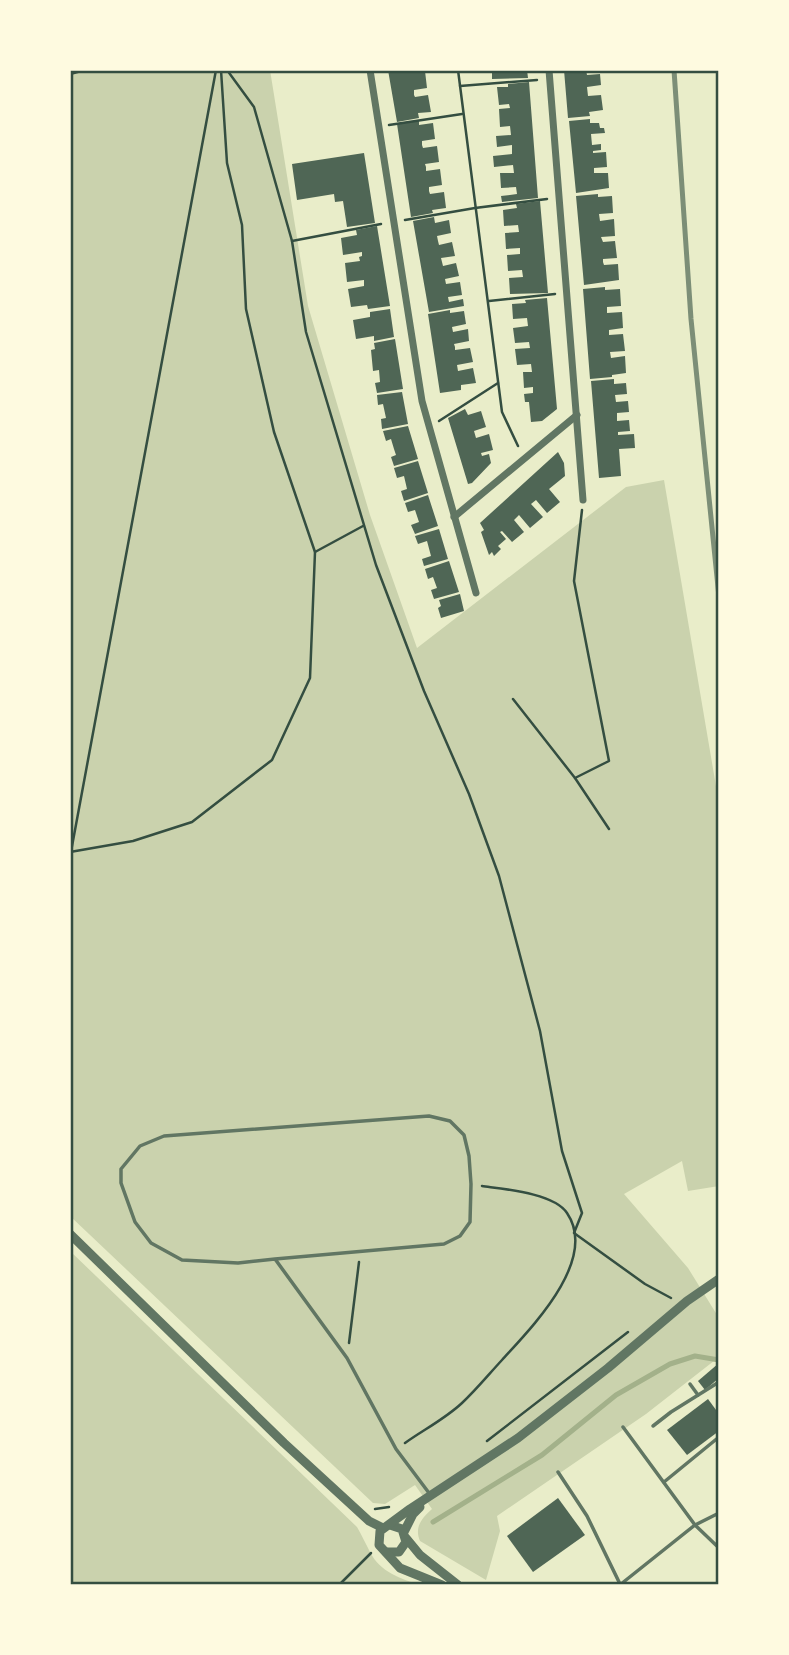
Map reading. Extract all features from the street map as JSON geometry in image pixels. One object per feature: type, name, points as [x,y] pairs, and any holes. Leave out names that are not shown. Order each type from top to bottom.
[{"type":"street","points":[[370,70],[422,401],[476,593]]},
{"type":"street","points":[[549,74],[583,500]]},
{"type":"street","points":[[454,517],[577,415]]},
{"type":"street","points":[[70,1234],[284,1443],[369,1521],[386,1527],[399,1527],[420,1555],[458,1585]]},
{"type":"street","points":[[442,1585],[400,1568],[383,1550],[378,1537],[386,1527],[518,1438],[687,1301],[719,1279]]},
{"type":"street","points":[[383,1550],[395,1553],[402,1549],[413,1514],[431,1495]]},
{"type":"lane","points":[[429,1116],[450,1121],[464,1135],[471,1184],[470,1223],[460,1236],[444,1244],[238,1263],[183,1260],[151,1243],[135,1222],[121,1183],[121,1169],[140,1146],[164,1136],[429,1116]]},
{"type":"lane","points":[[275,1259],[347,1358],[396,1449],[431,1495]]},
{"type":"lane","points":[[653,1426],[719,1382]]},
{"type":"lane","points":[[690,1384],[698,1395]]},
{"type":"lane","points":[[623,1427],[695,1525],[719,1548]]},
{"type":"lane","points":[[664,1482],[719,1437]]},
{"type":"lane","points":[[558,1472],[587,1516],[620,1585],[695,1525],[719,1513]]},
{"type":"path","points":[[70,74],[85,70]]},
{"type":"path","points":[[216,70],[70,854],[132,841],[192,822],[272,760],[310,678],[315,552],[274,432],[246,309],[242,225],[227,163],[221,70]]},
{"type":"path","points":[[227,70],[254,107],[292,241],[306,332],[363,526],[424,691],[469,794],[499,876],[540,1031],[562,1151],[582,1213],[574,1233],[573,1257],[562,1285],[544,1315],[461,1405],[396,1449]]},
{"type":"path","points":[[458,70],[502,412],[524,459]]},
{"type":"path","points":[[460,86],[549,74]]},
{"type":"path","points":[[379,126],[463,113]]},
{"type":"path","points":[[292,241],[475,208],[559,197]]},
{"type":"path","points":[[489,301],[567,292]]},
{"type":"path","points":[[429,428],[498,383]]},
{"type":"path","points":[[575,778],[609,761],[574,581],[583,500]]},
{"type":"path","points":[[315,552],[363,526]]},
{"type":"path","points":[[513,699],[575,778],[609,829]]},
{"type":"path","points":[[471,1184],[551,1200],[567,1212],[574,1233],[645,1284],[671,1298],[662,1305]]},
{"type":"path","points":[[347,1358],[360,1252]]},
{"type":"path","points":[[486,1442],[634,1328]]},
{"type":"path","points":[[339,1585],[372,1552],[383,1550]]},
{"type":"green space","points":[[70,70],[270,70],[308,306],[370,515],[417,648],[626,487],[664,480],[719,804],[719,1186],[688,1191],[682,1161],[624,1194],[688,1268],[719,1318],[719,1357],[646,1414],[497,1516],[500,1531],[486,1580],[420,1541],[420,1523],[432,1509],[415,1485],[385,1504],[373,1503],[70,1216]]},
{"type":"green space","points":[[70,1251],[357,1527],[379,1565],[399,1577],[421,1585],[70,1585]]},
{"type":"building","points":[[388,70],[410,70],[411,73],[425,71],[427,88],[414,90],[414,95],[428,95],[431,112],[418,113],[419,118],[397,122]]},
{"type":"building","points":[[492,70],[527,70],[528,78],[492,79]]},
{"type":"building","points":[[564,70],[586,70],[587,75],[600,74],[601,85],[587,87],[588,96],[601,95],[603,110],[589,112],[590,116],[568,118]]},
{"type":"building","points":[[529,82],[538,198],[502,202],[501,196],[517,194],[516,187],[501,188],[500,173],[514,173],[513,165],[494,167],[493,156],[512,154],[512,145],[497,147],[496,136],[511,135],[510,126],[500,127],[499,109],[510,108],[509,104],[499,105],[497,87]]},
{"type":"building","points":[[590,119],[590,123],[599,123],[600,128],[604,128],[605,133],[591,134],[592,145],[601,144],[601,150],[593,153],[606,152],[607,167],[594,168],[594,173],[608,173],[609,188],[576,193],[569,121]]},
{"type":"building","points":[[419,121],[419,125],[433,123],[435,139],[422,141],[422,145],[423,148],[437,146],[439,162],[425,164],[426,171],[440,169],[442,185],[429,187],[429,191],[430,194],[444,192],[446,208],[411,217],[397,124]]},
{"type":"building","points":[[364,153],[375,223],[347,227],[343,201],[335,202],[334,194],[297,200],[292,164]]},
{"type":"building","points":[[598,194],[598,197],[612,196],[613,213],[599,214],[600,221],[614,219],[615,236],[601,237],[603,242],[615,241],[617,258],[603,259],[603,262],[604,265],[618,264],[619,280],[584,285],[576,196]]},
{"type":"building","points":[[540,201],[548,293],[510,294],[509,278],[523,277],[522,270],[508,271],[507,255],[520,254],[520,248],[506,249],[505,233],[519,232],[518,225],[504,226],[503,210],[517,208],[516,204]]},
{"type":"building","points":[[434,217],[435,223],[449,220],[451,233],[437,236],[439,245],[452,242],[455,256],[441,258],[443,266],[456,263],[459,276],[445,279],[446,284],[460,282],[462,295],[448,297],[449,302],[463,299],[464,306],[429,312],[413,221]]},
{"type":"building","points":[[377,226],[390,306],[368,309],[367,305],[351,307],[348,289],[364,286],[364,280],[347,282],[345,263],[360,261],[362,252],[343,255],[341,238],[357,235],[356,230]]},
{"type":"building","points":[[605,287],[605,290],[620,289],[621,306],[607,307],[607,313],[622,312],[623,328],[609,330],[609,335],[623,334],[625,351],[610,352],[611,358],[625,356],[626,373],[590,379],[583,289]]},
{"type":"building","points":[[547,298],[557,409],[542,421],[531,422],[529,402],[525,402],[524,394],[533,393],[533,387],[524,388],[523,372],[532,372],[531,364],[517,365],[515,349],[530,348],[529,342],[515,343],[513,328],[528,326],[527,318],[513,319],[512,304]]},
{"type":"building","points":[[390,309],[394,337],[374,341],[374,336],[356,339],[353,320],[370,317],[370,312]]},
{"type":"building","points":[[450,310],[450,313],[464,311],[466,324],[452,327],[453,332],[468,329],[469,341],[454,344],[455,350],[470,348],[473,362],[457,365],[458,371],[473,368],[476,383],[461,385],[461,390],[440,393],[428,314]]},
{"type":"building","points":[[395,339],[403,389],[377,393],[375,383],[380,382],[379,370],[373,371],[371,350],[375,349],[374,343]]},
{"type":"building","points":[[614,379],[614,384],[626,383],[627,394],[615,395],[616,402],[628,401],[629,412],[617,413],[617,421],[629,420],[630,431],[618,432],[618,435],[634,434],[635,448],[619,449],[621,476],[599,478],[591,381]]},
{"type":"building","points":[[402,392],[408,424],[382,429],[381,419],[386,418],[383,404],[378,405],[377,395]]},
{"type":"building","points":[[465,409],[468,415],[481,411],[486,427],[474,431],[476,438],[489,434],[493,450],[481,453],[482,456],[489,454],[491,463],[468,484],[448,418]]},
{"type":"building","points":[[408,426],[418,459],[394,466],[391,457],[396,455],[391,439],[386,441],[383,431]]},
{"type":"building","points":[[558,452],[564,463],[565,476],[549,489],[560,502],[547,513],[536,500],[531,504],[543,517],[530,528],[519,515],[514,520],[524,532],[512,542],[500,532],[506,539],[498,546],[501,549],[494,556],[492,552],[489,555],[480,523]]},
{"type":"building","points":[[418,461],[428,493],[404,501],[401,491],[407,489],[404,476],[397,478],[394,468]]},
{"type":"building","points":[[428,495],[438,526],[415,534],[411,525],[419,522],[415,510],[408,512],[405,503]]},
{"type":"building","points":[[439,529],[448,559],[424,566],[422,559],[431,556],[427,541],[418,544],[415,536]]},
{"type":"building","points":[[449,561],[459,592],[434,599],[431,590],[437,588],[433,577],[428,579],[425,569]]},
{"type":"building","points":[[460,594],[464,611],[441,618],[439,600]]},
{"type":"building","points":[[719,1363],[719,1378],[705,1390],[698,1381]]},
{"type":"building","points":[[708,1399],[719,1414],[719,1431],[687,1455],[667,1430]]},
{"type":"building","points":[[558,1498],[585,1535],[533,1572],[507,1536]]},
{"type":"waterway","points":[[433,1522],[542,1455],[616,1395],[670,1364],[695,1356],[719,1360]]},
{"type":"railway","points":[[674,70],[691,319],[719,597]]}]
